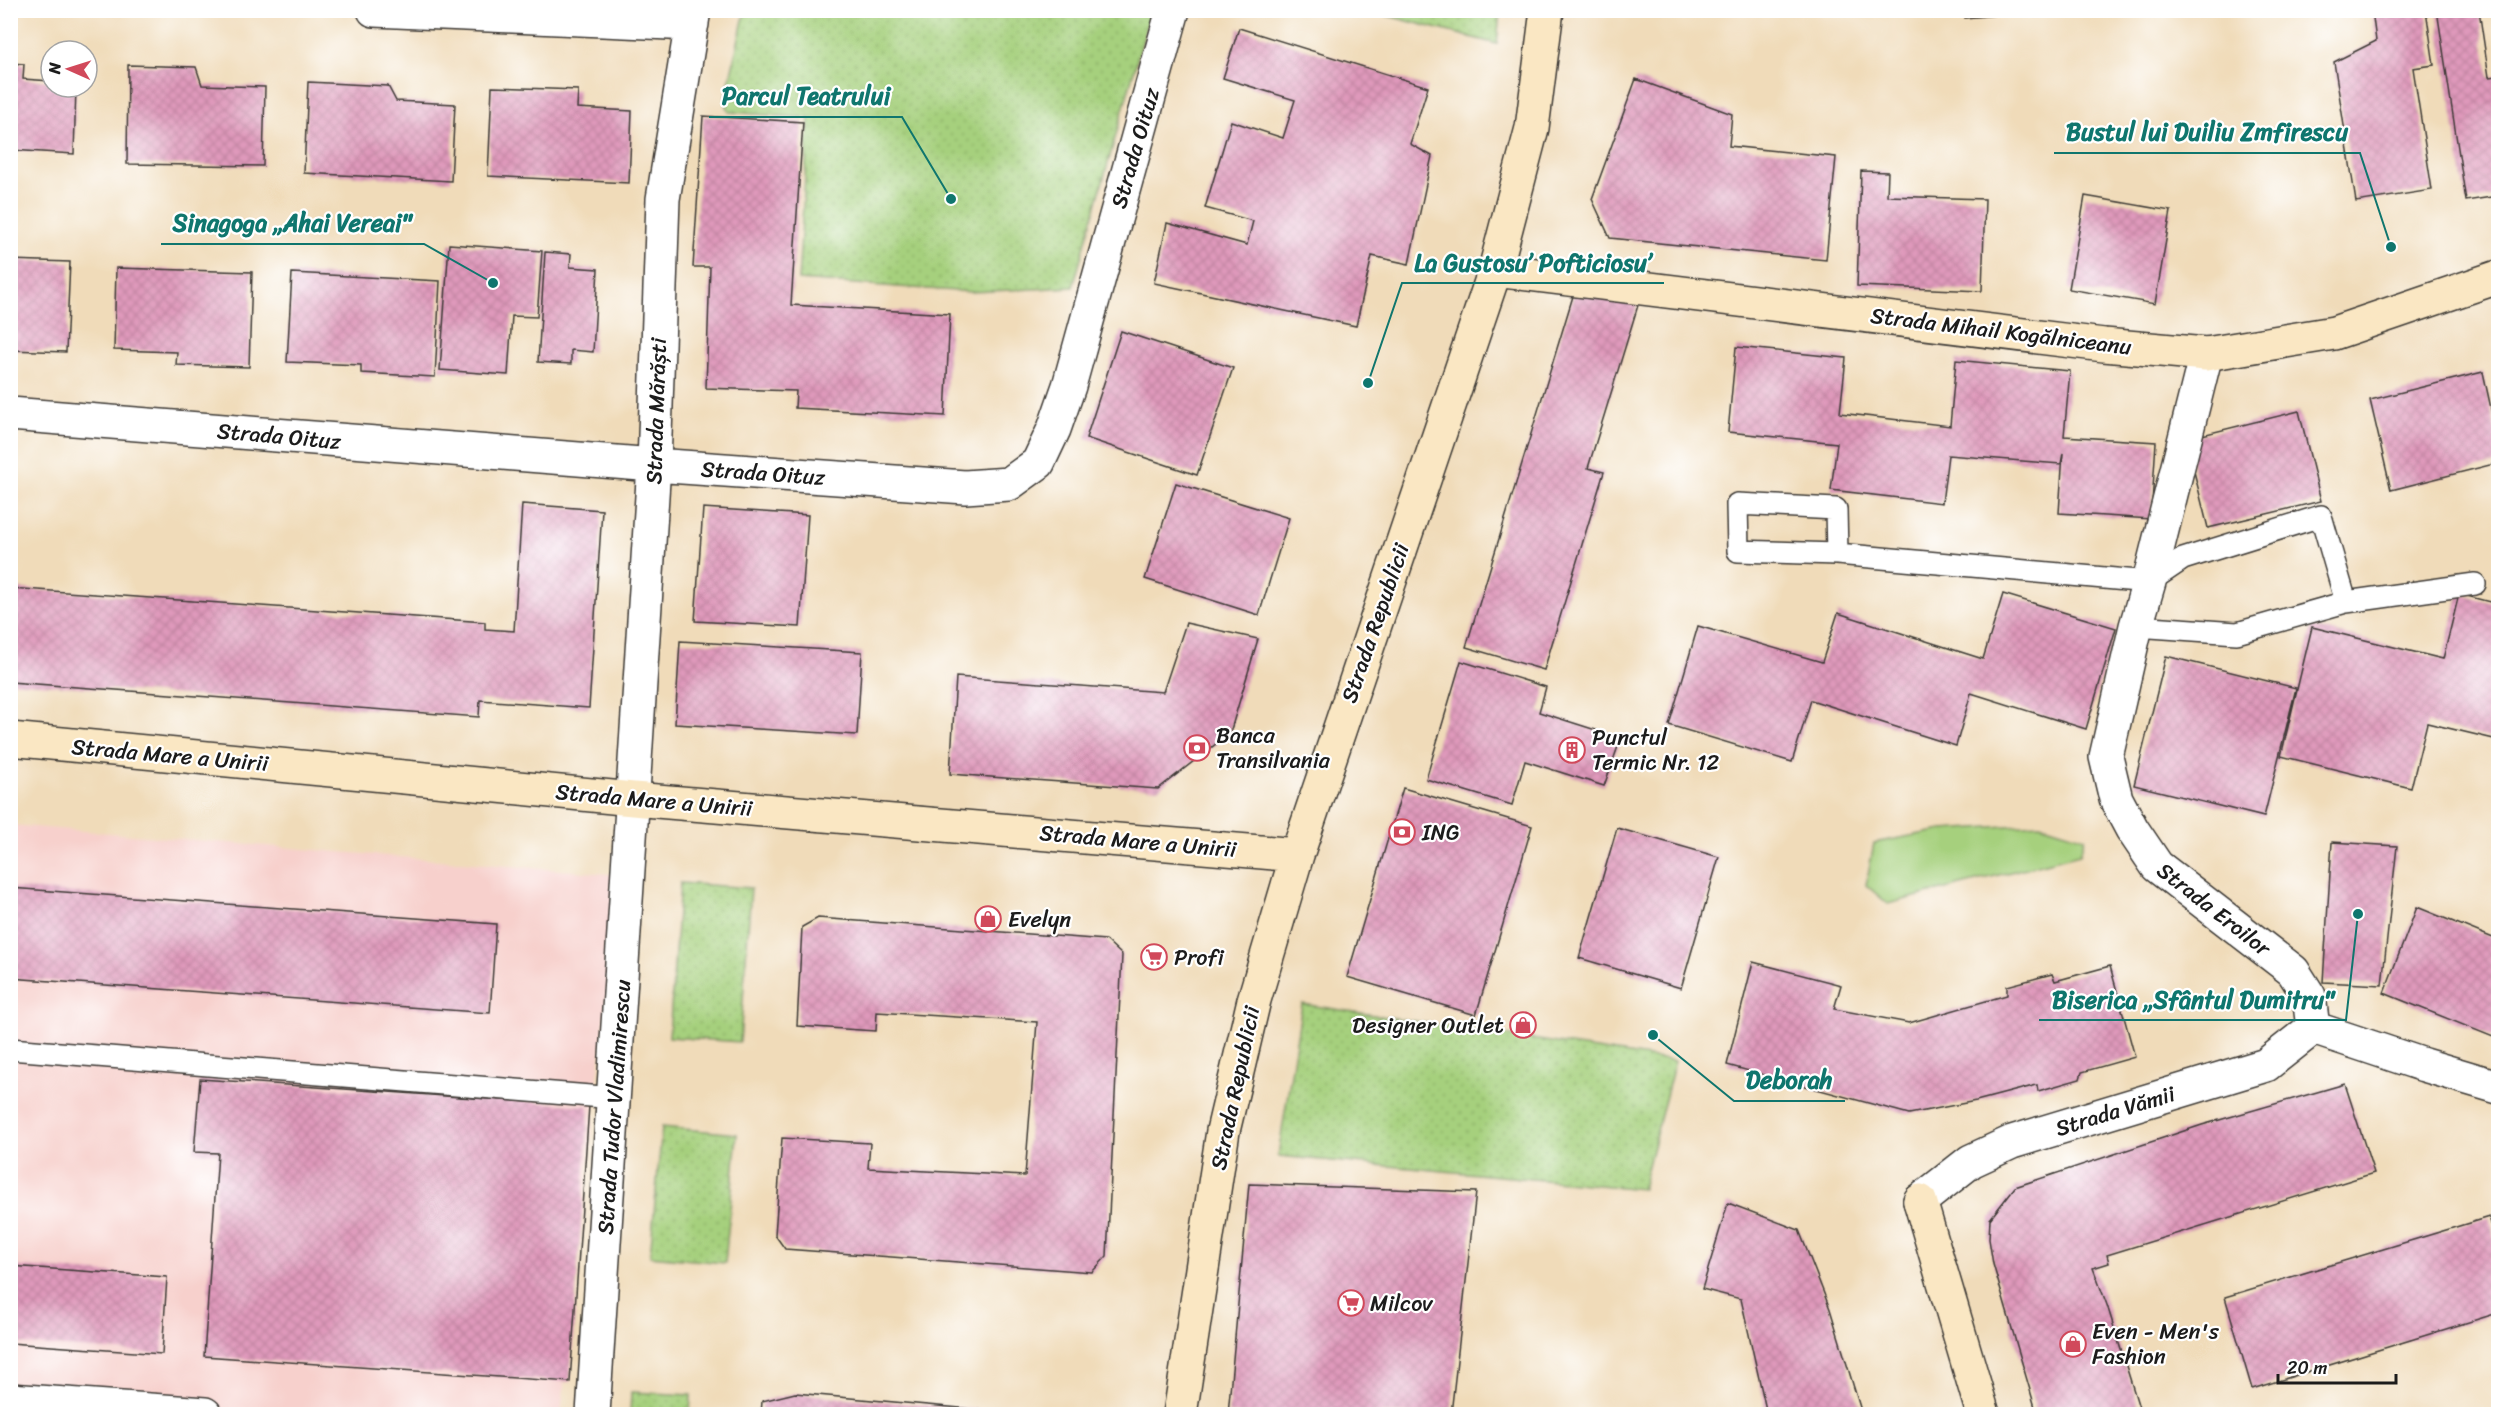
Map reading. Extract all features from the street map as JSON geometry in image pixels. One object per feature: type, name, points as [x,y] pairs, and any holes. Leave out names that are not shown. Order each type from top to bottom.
[{"type":"main road","name":"Strada Republicii","points":[[1180,1414],[1223,1131],[1254,1000],[1298,855],[1495,270],[1532,128],[1547,10]]},
{"type":"main road","name":"Strada Mihail Kogălniceanu","points":[[1495,270],[2104,345],[2206,354],[2334,333],[2499,277]]},
{"type":"main road","name":"Strada Mare a Unirii","points":[[10,739],[633,799],[1298,855]]},
{"type":"main road","points":[[1920,1201],[1983,1414]]},
{"type":"street","points":[[374,10],[693,17]]},
{"type":"street","name":"Strada Oituz","points":[[10,414],[965,487],[1009,484],[1038,463],[1054,429],[1069,386],[1173,10]]},
{"type":"street","name":"Strada Mărăști","points":[[633,799],[654,465],[663,199],[693,17]]},
{"type":"street","name":"Strada Eroilor","points":[[2206,354],[2136,626],[2106,757],[2116,799],[2132,829],[2157,866],[2293,971],[2309,996],[2313,1028]]},
{"type":"street","name":"Strada Tudor Vladimirescu","points":[[593,1414],[633,799]]},
{"type":"street","points":[[2313,1028],[2499,1087]]},
{"type":"street","name":"Strada Vămii","points":[[1920,1201],[1971,1161],[2012,1142],[2266,1065],[2313,1028]]},
{"type":"street","points":[[10,1400],[205,1414]]},
{"type":"lane","points":[[1837,554],[1836,509],[1737,504],[1738,551],[1837,554],[2149,582],[2183,559],[2321,516],[2346,602]]},
{"type":"lane","points":[[2136,626],[2237,633],[2346,602],[2475,584]]},
{"type":"lane","points":[[10,1049],[615,1098]]},
{"type":"shaded area","points":[[10,825],[620,875],[561,1414],[11,1414]]},
{"type":"green space","points":[[745,11],[1151,11],[1073,287],[971,292],[798,280],[809,118],[729,112],[725,101]]},
{"type":"green space","points":[[1369,11],[1500,11],[1497,44]]},
{"type":"green space","points":[[2040,824],[2085,838],[2080,854],[1888,904],[1866,885],[1874,843],[1942,830]]},
{"type":"green space","points":[[680,883],[751,888],[740,1042],[669,1037]]},
{"type":"green space","points":[[1302,1004],[1675,1061],[1642,1189],[1278,1156]]},
{"type":"green space","points":[[662,1127],[737,1134],[725,1263],[650,1256]]},
{"type":"green space","points":[[631,1392],[691,1395],[690,1414],[630,1414]]},
{"type":"building","points":[[1964,10],[2031,10],[2031,12],[1965,18]]},
{"type":"building","points":[[2372,10],[2426,10],[2434,65],[2413,68],[2432,190],[2356,202],[2334,62],[2376,41]]},
{"type":"building","points":[[2437,10],[2479,10],[2489,77],[2498,76],[2498,196],[2466,201]]},
{"type":"building","points":[[1239,28],[1428,87],[1410,144],[1432,156],[1409,264],[1372,256],[1356,326],[1154,283],[1167,223],[1247,245],[1253,221],[1205,208],[1231,121],[1283,138],[1295,100],[1223,78]]},
{"type":"building","points":[[10,63],[24,64],[23,79],[39,80],[39,99],[76,99],[74,154],[10,150]]},
{"type":"building","points":[[128,65],[196,67],[202,85],[265,87],[263,166],[127,164]]},
{"type":"building","points":[[1636,79],[1732,114],[1729,146],[1836,157],[1826,260],[1610,238],[1592,199]]},
{"type":"building","points":[[308,82],[388,86],[396,101],[455,104],[451,181],[304,173]]},
{"type":"building","points":[[492,87],[578,90],[577,108],[632,111],[629,183],[488,176]]},
{"type":"building","points":[[703,116],[803,122],[791,305],[950,314],[945,416],[795,408],[796,391],[706,388],[710,267],[693,267]]},
{"type":"building","points":[[1861,171],[1888,172],[1887,196],[1985,199],[1982,291],[1857,286]]},
{"type":"building","points":[[2085,196],[2171,211],[2155,304],[2069,289]]},
{"type":"building","points":[[449,244],[542,251],[537,317],[512,316],[508,375],[440,370]]},
{"type":"building","points":[[545,252],[571,254],[570,267],[598,269],[593,352],[571,350],[571,364],[538,362]]},
{"type":"building","points":[[10,260],[70,262],[66,352],[10,350]]},
{"type":"building","points":[[116,268],[252,272],[249,367],[176,365],[177,352],[114,350]]},
{"type":"building","points":[[292,273],[440,281],[435,377],[361,373],[361,365],[287,362]]},
{"type":"building","points":[[1577,283],[1639,302],[1588,468],[1604,472],[1544,670],[1466,647]]},
{"type":"building","points":[[1121,331],[1233,368],[1197,475],[1086,438]]},
{"type":"building","points":[[1736,347],[1846,358],[1840,413],[1950,426],[1956,360],[2070,371],[2064,436],[2156,442],[2151,519],[2059,513],[2063,453],[2061,464],[1948,455],[1942,503],[1831,490],[1837,443],[1728,432]]},
{"type":"building","points":[[2483,372],[2498,440],[2498,463],[2391,490],[2370,400]]},
{"type":"building","points":[[2299,411],[2321,501],[2208,528],[2186,439]]},
{"type":"building","points":[[1176,483],[1289,518],[1259,615],[1145,579]]},
{"type":"building","points":[[522,504],[602,510],[589,708],[480,700],[479,717],[10,682],[10,588],[485,622],[485,629],[514,631]]},
{"type":"building","points":[[703,508],[808,515],[800,627],[695,621]]},
{"type":"building","points":[[2003,594],[2116,628],[2086,729],[1971,693],[1956,746],[1811,700],[1792,762],[1669,725],[1698,626],[1822,662],[1838,613],[1983,659]]},
{"type":"building","points":[[2459,594],[2498,604],[2498,740],[2427,723],[2411,788],[2281,756],[2312,627],[2443,659]]},
{"type":"building","points":[[1186,623],[1258,639],[1230,733],[1158,789],[950,774],[956,677],[1163,692]]},
{"type":"building","points":[[680,641],[862,652],[857,735],[675,724]]},
{"type":"building","points":[[2166,656],[2296,688],[2264,817],[2134,785]]},
{"type":"building","points":[[1461,661],[1546,687],[1539,712],[1621,738],[1604,786],[1525,761],[1512,805],[1426,779]]},
{"type":"building","points":[[1403,788],[1532,826],[1476,1015],[1347,977]]},
{"type":"building","points":[[1617,828],[1719,857],[1681,988],[1579,958]]},
{"type":"building","points":[[2332,842],[2397,846],[2382,985],[2323,982]]},
{"type":"building","points":[[10,888],[496,924],[490,1013],[10,978]]},
{"type":"building","points":[[2417,907],[2498,940],[2498,1039],[2384,993]]},
{"type":"building","points":[[818,918],[1106,940],[1122,955],[1107,1256],[1092,1272],[785,1249],[775,1235],[782,1138],[870,1143],[868,1168],[1025,1176],[1037,1022],[877,1012],[876,1031],[797,1026],[802,927]]},
{"type":"building","points":[[1753,962],[1841,985],[1834,1009],[1909,1023],[2007,995],[2007,986],[2052,974],[2055,981],[2110,966],[2135,1057],[2082,1072],[2080,1079],[2038,1091],[2037,1085],[1976,1101],[1909,1114],[1727,1065]]},
{"type":"building","points":[[200,1079],[589,1106],[570,1382],[204,1356],[218,1153],[194,1152]]},
{"type":"building","points":[[2345,1084],[2374,1173],[2107,1255],[2109,1263],[2093,1268],[2141,1414],[2037,1414],[1993,1264],[1989,1239],[1990,1219],[2015,1187],[2202,1125]]},
{"type":"building","name":"Milcov","points":[[1249,1184],[1476,1192],[1451,1414],[1228,1414]]},
{"type":"building","points":[[1728,1203],[1799,1230],[1830,1309],[1862,1414],[1767,1414],[1741,1299],[1702,1289]]},
{"type":"building","points":[[2489,1217],[2498,1246],[2498,1313],[2252,1389],[2225,1297]]},
{"type":"building","points":[[10,1266],[167,1277],[162,1354],[10,1343]]},
{"type":"building","points":[[795,1393],[1015,1414],[761,1414],[762,1401]]},
{"type":"place","name":"Parcul Teatrului","points":[[951,199]]},
{"type":"place","name":"Bustul lui Duiliu Zmfirescu","points":[[2391,247]]},
{"type":"place","name":"Sinagoga „Ahai Vereai\"","points":[[493,283]]},
{"type":"place","name":"La Gustosu’ Pofticiosu’","points":[[1368,383]]},
{"type":"place","name":"Banca Transilvania","points":[[1197,748]]},
{"type":"place","name":"Punctul Termic Nr. 12","points":[[1572,750]]},
{"type":"place","name":"ING","points":[[1402,832]]},
{"type":"place","name":"Biserica „Sfântul Dumitru\"","points":[[2358,914]]},
{"type":"place","name":"Evelyn","points":[[988,919]]},
{"type":"place","name":"Profi","points":[[1154,957]]},
{"type":"place","name":"Designer Outlet","points":[[1523,1025]]},
{"type":"place","name":"Deborah","points":[[1653,1035]]},
{"type":"place","name":"Milcov","points":[[1351,1303]]},
{"type":"place","name":"Even - Men's Fashion","points":[[2073,1344]]}]
